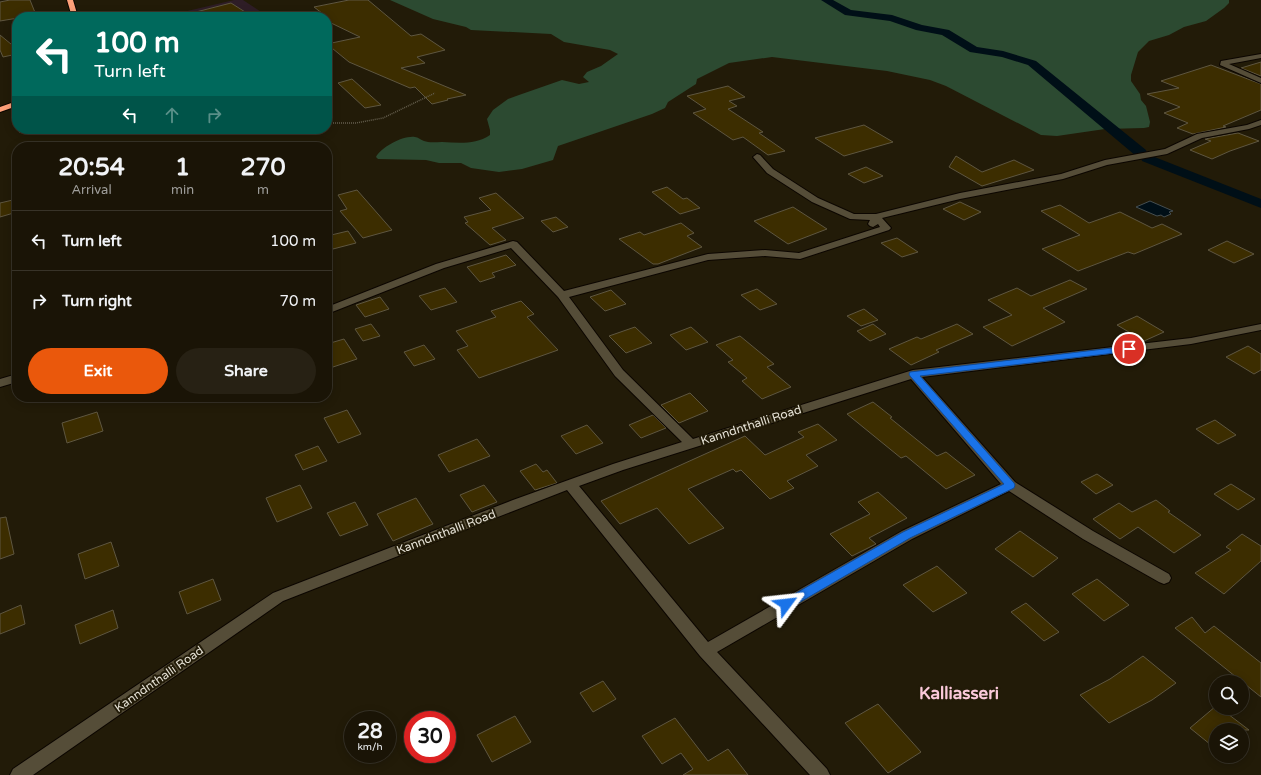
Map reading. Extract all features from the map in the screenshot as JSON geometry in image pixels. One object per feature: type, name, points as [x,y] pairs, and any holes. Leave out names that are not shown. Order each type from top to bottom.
[{"type":"highway","points":[[70,0],[74,12]]},
{"type":"highway","points":[[0,110],[12,105]]},
{"type":"street","points":[[1261,56],[1224,63],[1224,66],[1261,81]]},
{"type":"street","points":[[757,157],[770,171],[815,200],[854,217],[876,217],[960,196],[1063,176],[1106,163],[1167,151],[1200,136],[1249,127],[1261,122]]},
{"type":"street","points":[[562,295],[708,257],[765,253],[800,256],[886,228],[876,217]]},
{"type":"street","points":[[866,235],[876,217]]},
{"type":"street","points":[[332,309],[440,266],[513,244],[562,295],[619,373],[691,444]]},
{"type":"street","name":"Kanndnthalli Road","points":[[19,775],[278,597],[618,467],[913,374],[1191,341],[1261,327]]},
{"type":"street","points":[[913,374],[1010,485],[1088,535],[1164,578]]},
{"type":"street","points":[[0,383],[12,379]]},
{"type":"street","points":[[570,485],[706,651],[821,775]]},
{"type":"street","points":[[706,651],[907,535],[1010,485]]},
{"type":"path","points":[[332,123],[356,123],[383,118],[435,93]]},
{"type":"shaded area","points":[[234,0],[243,0],[261,12],[183,12]]},
{"type":"shaded area","points":[[1150,201],[1173,211],[1169,212],[1171,214],[1164,217],[1161,215],[1157,216],[1136,207]]},
{"type":"green space","points":[[390,0],[1229,0],[1229,3],[1206,21],[1184,27],[1169,35],[1149,41],[1138,52],[1131,75],[1131,81],[1140,94],[1141,100],[1146,106],[1150,122],[1149,127],[1105,129],[1057,136],[1041,135],[946,86],[930,80],[887,71],[772,57],[729,63],[697,79],[696,84],[668,102],[665,108],[652,114],[558,146],[553,160],[522,169],[499,172],[471,168],[461,163],[439,163],[426,160],[378,159],[376,157],[383,149],[393,142],[410,137],[416,137],[428,142],[461,143],[473,142],[484,138],[490,135],[487,119],[493,110],[508,99],[562,80],[579,84],[589,82],[583,77],[587,72],[601,66],[618,54],[610,50],[564,42],[551,34],[471,30],[466,27],[433,19]]},
{"type":"building","points":[[10,0],[30,0],[35,12],[12,12],[12,19],[0,21],[0,2]]},
{"type":"building","points":[[349,0],[368,0],[411,36],[421,34],[445,50],[417,57],[425,63],[401,68],[466,95],[432,104],[415,87],[410,88],[349,62],[332,48],[332,43],[360,37],[332,23],[332,12],[320,12],[314,7]]},
{"type":"building","points":[[231,3],[245,12],[196,12]]},
{"type":"building","points":[[0,35],[12,45],[12,55],[3,57],[0,50]]},
{"type":"building","points":[[1261,62],[1261,76],[1241,68]]},
{"type":"building","points":[[1211,65],[1261,84],[1261,110],[1223,126],[1226,127],[1193,134],[1177,128],[1188,123],[1164,113],[1180,107],[1147,94],[1179,88],[1161,81]]},
{"type":"building","points":[[352,79],[381,105],[365,108],[338,83]]},
{"type":"building","points":[[728,86],[745,97],[729,101],[737,106],[728,109],[763,132],[759,133],[785,151],[768,155],[743,137],[733,140],[693,113],[706,109],[687,96]]},
{"type":"building","points":[[864,125],[893,142],[844,156],[815,138]]},
{"type":"building","points":[[1238,133],[1259,141],[1212,159],[1190,150],[1211,141],[1205,139]]},
{"type":"building","points":[[956,156],[982,172],[1014,160],[1034,170],[982,186],[949,167]]},
{"type":"building","points":[[866,167],[883,176],[864,183],[848,174]]},
{"type":"building","points":[[667,187],[683,199],[687,198],[700,208],[680,214],[652,192]]},
{"type":"building","points":[[357,190],[392,230],[363,238],[340,211],[347,209],[338,195]]},
{"type":"building","points":[[496,193],[524,218],[492,228],[506,240],[490,245],[465,223],[468,222],[464,217],[491,210],[479,198]]},
{"type":"building","points":[[12,200],[12,213],[0,217],[0,203]]},
{"type":"building","points":[[960,202],[981,212],[964,220],[943,209]]},
{"type":"building","points":[[1060,205],[1089,223],[1120,212],[1152,228],[1162,224],[1182,234],[1134,254],[1128,252],[1078,271],[1042,249],[1080,235],[1041,211]]},
{"type":"building","points":[[793,207],[827,229],[788,244],[754,221]]},
{"type":"building","points":[[556,217],[568,227],[553,232],[541,221]]},
{"type":"building","points":[[681,223],[694,233],[687,236],[702,247],[658,264],[653,264],[619,239],[640,232],[644,235]]},
{"type":"building","points":[[348,231],[356,243],[333,249],[332,235]]},
{"type":"building","points":[[897,238],[918,252],[902,257],[881,243]]},
{"type":"building","points":[[1227,241],[1254,254],[1234,263],[1208,250]]},
{"type":"building","points":[[506,255],[516,265],[492,273],[495,277],[480,282],[467,267]]},
{"type":"building","points":[[1070,280],[1087,289],[1043,308],[1065,322],[1012,346],[983,327],[1012,315],[988,300],[1017,288],[1031,296]]},
{"type":"building","points":[[445,288],[457,302],[431,310],[419,296]]},
{"type":"building","points":[[757,289],[777,304],[760,310],[741,295]]},
{"type":"building","points":[[611,290],[626,304],[605,311],[590,297]]},
{"type":"building","points":[[380,297],[389,309],[365,317],[356,305]]},
{"type":"building","points":[[521,301],[534,314],[527,317],[558,350],[479,378],[457,350],[468,346],[456,331],[496,317],[491,311]]},
{"type":"building","points":[[864,309],[878,320],[861,326],[847,316]]},
{"type":"building","points":[[1137,316],[1164,332],[1144,341],[1117,325]]},
{"type":"building","points":[[371,324],[380,336],[363,341],[355,329]]},
{"type":"building","points":[[873,324],[886,334],[870,341],[857,331]]},
{"type":"building","points":[[957,324],[973,334],[936,350],[939,352],[911,365],[889,349],[917,337],[921,339]]},
{"type":"building","points":[[635,327],[652,343],[626,353],[609,336]]},
{"type":"building","points":[[691,327],[708,342],[686,350],[670,335]]},
{"type":"building","points":[[740,336],[774,364],[767,367],[791,387],[762,399],[742,381],[747,378],[728,362],[733,360],[716,345]]},
{"type":"building","points":[[344,339],[357,359],[332,367],[332,343]]},
{"type":"building","points":[[424,345],[435,359],[414,366],[404,352]]},
{"type":"building","points":[[1248,346],[1261,354],[1261,370],[1254,374],[1226,357]]},
{"type":"building","points":[[690,393],[708,411],[679,423],[661,405]]},
{"type":"building","points":[[873,402],[892,417],[890,418],[937,456],[946,452],[975,475],[946,489],[906,456],[901,458],[847,414]]},
{"type":"building","points":[[347,410],[361,434],[338,443],[324,418]]},
{"type":"building","points":[[97,412],[103,431],[67,443],[62,423]]},
{"type":"building","points":[[653,415],[666,428],[641,438],[629,425]]},
{"type":"building","points":[[1215,420],[1236,435],[1218,444],[1196,429]]},
{"type":"building","points":[[818,424],[837,440],[806,455],[818,466],[787,481],[794,488],[770,499],[741,470],[736,472],[733,469],[688,489],[724,528],[689,544],[657,508],[620,524],[601,501],[745,436],[765,455],[804,437],[798,432]]},
{"type":"building","points":[[587,425],[603,443],[576,454],[561,436]]},
{"type":"building","points":[[477,439],[490,456],[449,472],[438,455]]},
{"type":"building","points":[[318,446],[327,461],[303,470],[295,455]]},
{"type":"building","points":[[536,464],[543,472],[547,470],[557,483],[535,490],[520,471]]},
{"type":"building","points":[[1097,474],[1113,485],[1096,494],[1081,482]]},
{"type":"building","points":[[1231,484],[1255,499],[1238,510],[1214,494]]},
{"type":"building","points":[[300,485],[312,508],[277,522],[266,498]]},
{"type":"building","points":[[484,485],[497,502],[472,512],[460,495]]},
{"type":"building","points":[[878,492],[907,518],[869,538],[876,544],[852,556],[830,534],[870,514],[858,502]]},
{"type":"building","points":[[416,498],[433,524],[393,541],[377,514]]},
{"type":"building","points":[[1156,500],[1170,511],[1168,512],[1201,535],[1174,553],[1138,527],[1120,539],[1093,519],[1119,503],[1132,512]]},
{"type":"building","points":[[355,502],[368,525],[340,536],[327,513]]},
{"type":"building","points":[[6,517],[14,554],[0,559],[0,518]]},
{"type":"building","points":[[1020,531],[1058,558],[1033,577],[995,549]]},
{"type":"building","points":[[1242,534],[1261,546],[1261,561],[1224,594],[1195,573],[1231,550],[1226,547]]},
{"type":"building","points":[[111,542],[119,566],[85,579],[78,554]]},
{"type":"building","points":[[937,566],[967,593],[933,612],[903,585]]},
{"type":"building","points":[[213,579],[221,600],[187,614],[179,592]]},
{"type":"building","points":[[1097,579],[1129,605],[1104,621],[1072,594]]},
{"type":"building","points":[[1026,603],[1059,632],[1044,641],[1011,612]]},
{"type":"building","points":[[21,605],[25,624],[0,634],[0,614]]},
{"type":"building","points":[[113,610],[118,628],[80,644],[75,625]]},
{"type":"building","points":[[1192,617],[1205,633],[1214,626],[1261,663],[1261,697],[1249,687],[1249,675],[1234,675],[1175,628]]},
{"type":"building","points":[[1143,656],[1176,683],[1152,700],[1109,723],[1080,695],[1110,679]]},
{"type":"building","points":[[603,681],[616,699],[593,712],[580,693]]},
{"type":"building","points":[[878,704],[921,752],[888,773],[845,723]]},
{"type":"building","points":[[1209,712],[1209,715],[1229,715],[1240,723],[1209,723],[1209,743],[1190,728]]},
{"type":"building","points":[[515,716],[531,742],[492,762],[477,735]]},
{"type":"building","points":[[675,718],[708,761],[728,749],[748,775],[683,775],[693,769],[681,753],[662,764],[642,736]]},
{"type":"waterway","points":[[826,0],[849,13],[892,18],[920,28],[945,32],[974,50],[1003,54],[1032,63],[1141,153]]},
{"type":"waterway","points":[[1129,142],[1138,151]]},
{"type":"waterway","points":[[1147,158],[1261,204]]},
{"type":"district","name":"Kalliasseri","points":[[959,693]]},
{"type":"route","points":[[786,604],[907,535],[1010,485],[913,374],[1129,349]]}]
